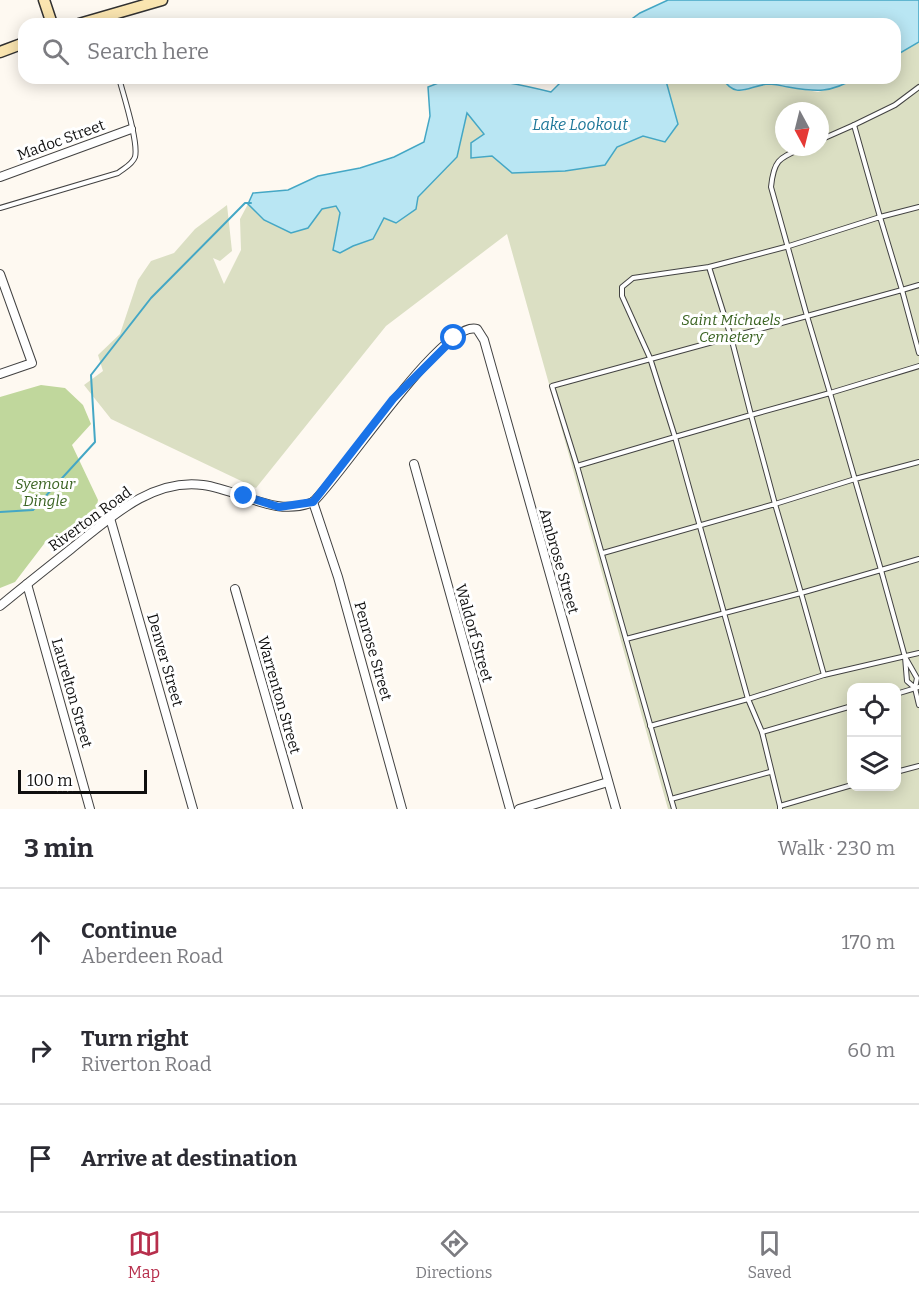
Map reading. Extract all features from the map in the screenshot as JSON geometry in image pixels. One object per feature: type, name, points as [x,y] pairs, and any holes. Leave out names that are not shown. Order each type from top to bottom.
[{"type":"main road","points":[[44,0],[50,18]]},
{"type":"main road","points":[[110,18],[146,2],[162,0]]},
{"type":"main road","points":[[0,52],[18,45]]},
{"type":"street","name":"Madoc Street","points":[[0,177],[131,129]]},
{"type":"street","points":[[0,274],[32,363],[0,374]]},
{"type":"street","name":"Ambrose Street","points":[[313,502],[393,399],[461,332],[477,328],[484,340],[616,809]]},
{"type":"street","name":"Waldorf Street","points":[[414,464],[510,809]]},
{"type":"street","name":"Riverton Road","points":[[0,606],[110,518],[153,493],[189,484],[222,489],[279,507],[313,502]]},
{"type":"street","name":"Penrose Street","points":[[313,502],[338,577],[402,809]]},
{"type":"street","name":"Denver Street","points":[[110,518],[193,809]]},
{"type":"street","name":"Laurelton Street","points":[[27,584],[90,809]]},
{"type":"street","name":"Warrenton Street","points":[[235,589],[298,809]]},
{"type":"street","points":[[519,809],[608,782]]},
{"type":"lane","points":[[0,208],[118,173],[130,164],[135,157],[135,145],[120,84]]},
{"type":"lane","points":[[829,137],[895,105],[919,87]]},
{"type":"lane","points":[[854,125],[919,353]]},
{"type":"lane","points":[[784,156],[773,169],[771,187],[905,657],[907,681],[917,688]]},
{"type":"lane","points":[[847,787],[780,807],[762,732],[748,699],[675,437],[650,358],[622,296],[622,287],[633,278],[709,267],[919,207]]},
{"type":"lane","points":[[709,267],[731,336],[775,504],[824,675]]},
{"type":"lane","points":[[674,809],[603,553],[552,386],[919,285]]},
{"type":"lane","points":[[577,466],[919,366]]},
{"type":"lane","points":[[603,553],[919,462]]},
{"type":"lane","points":[[626,639],[919,559]]},
{"type":"lane","points":[[650,726],[824,675],[919,653]]},
{"type":"lane","points":[[905,657],[917,678],[919,705]]},
{"type":"lane","points":[[901,692],[917,688]]},
{"type":"lane","points":[[762,732],[847,707]]},
{"type":"lane","points":[[901,771],[919,766]]},
{"type":"lane","points":[[671,799],[770,772]]},
{"type":"green space","name":"Saint Michaels Cemetery","points":[[919,42],[919,809],[668,809],[507,234],[386,326],[256,488],[111,419],[84,385],[103,371],[98,355],[120,334],[138,280],[151,261],[174,253],[195,229],[227,205],[232,251],[220,261],[213,258],[224,284],[241,250],[240,219],[248,204],[264,220],[308,228],[322,209],[336,206],[353,246],[373,239],[384,218],[418,197],[457,157],[467,113],[485,134],[492,156],[512,173],[617,147],[643,136],[665,142],[678,125],[667,84],[726,84],[742,91],[768,84],[818,92],[846,84],[901,84],[901,52]]},
{"type":"green space","name":"Syemour Dingle","points":[[41,385],[65,388],[83,405],[91,424],[72,445],[98,500],[94,520],[47,540],[15,582],[0,588],[0,397]]},
{"type":"water","points":[[668,0],[919,0],[919,42],[901,52],[901,18],[633,18]]},
{"type":"water","name":"Lake Lookout","points":[[436,84],[513,84],[551,92],[559,84],[667,84],[678,124],[665,142],[643,136],[617,147],[605,165],[565,171],[512,173],[492,156],[471,158],[471,143],[484,134],[467,113],[457,157],[418,197],[416,209],[396,223],[384,218],[373,239],[340,253],[333,250],[340,213],[336,206],[322,209],[308,228],[291,233],[264,220],[248,204],[253,193],[288,190],[318,176],[360,168],[394,157],[424,142],[430,116],[428,87]]},
{"type":"water","points":[[769,84],[744,90],[733,89],[728,85]]},
{"type":"water","points":[[769,84],[842,84],[823,90]]},
{"type":"waterway","points":[[0,512],[33,510],[95,442],[91,375],[151,298],[245,203],[251,203]]},
{"type":"route","points":[[244,496],[279,507],[313,502],[393,399],[454,338]]}]
